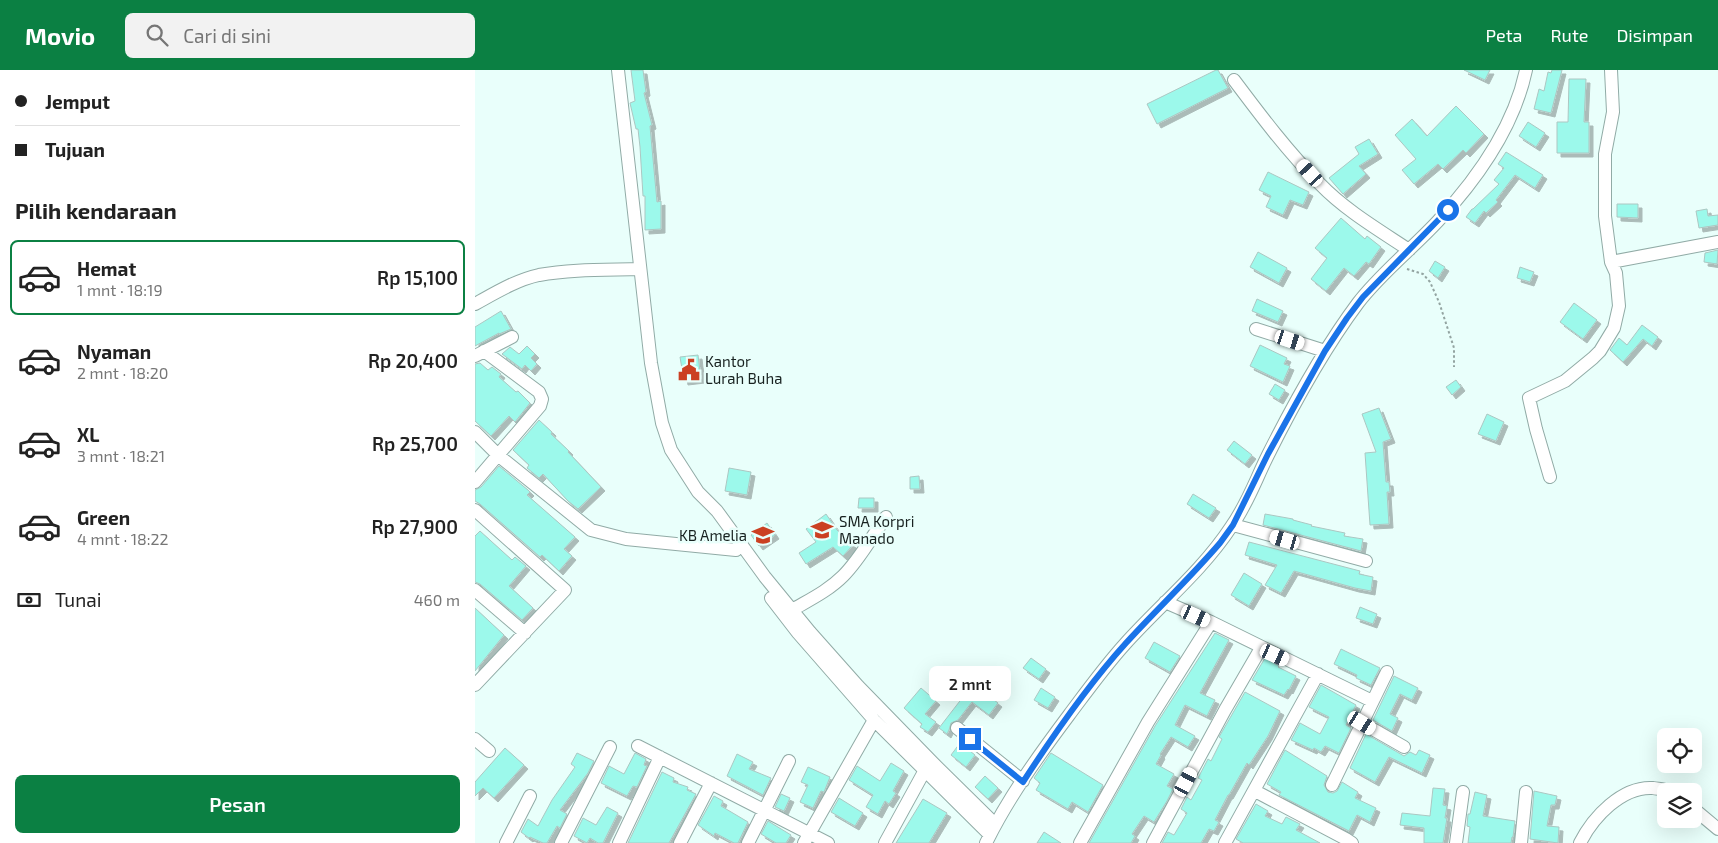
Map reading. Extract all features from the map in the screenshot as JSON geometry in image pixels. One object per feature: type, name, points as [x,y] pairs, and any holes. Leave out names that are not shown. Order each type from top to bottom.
[{"type":"street","points":[[618,70],[651,362],[661,423],[671,450],[698,492],[705,509],[798,633],[874,720],[990,834]]},
{"type":"street","points":[[990,834],[1044,749],[1100,674],[1125,644],[1204,562],[1233,525],[1268,454],[1325,351],[1363,297],[1457,198],[1485,160],[1508,122],[1522,88],[1526,70]]},
{"type":"street","points":[[1550,477],[1529,398],[1565,381],[1599,351],[1614,328],[1619,306],[1616,273],[1611,262],[1605,216],[1605,154],[1613,112],[1611,70]]},
{"type":"street","points":[[1234,80],[1277,137],[1321,185],[1358,216],[1409,250]]},
{"type":"street","points":[[1611,262],[1718,242]]},
{"type":"street","points":[[475,304],[502,289],[538,275],[595,270],[640,269]]},
{"type":"street","points":[[1256,329],[1325,351]]},
{"type":"street","points":[[475,482],[540,406],[542,399],[539,392],[480,354],[512,336]]},
{"type":"street","points":[[475,432],[499,456],[591,530],[625,539],[735,550]]},
{"type":"street","points":[[698,492],[717,511],[765,577],[792,610],[858,686],[945,776],[990,834]]},
{"type":"street","points":[[475,510],[565,590],[525,633],[477,678]]},
{"type":"street","points":[[792,610],[826,590],[843,576],[857,560],[886,517]]},
{"type":"street","points":[[1233,525],[1366,561]]},
{"type":"street","points":[[475,590],[525,633]]},
{"type":"street","points":[[1165,602],[1211,622],[1372,702]]},
{"type":"street","points":[[1080,843],[1148,722],[1211,622]]},
{"type":"street","points":[[1153,843],[1261,648]]},
{"type":"street","points":[[1332,785],[1387,672]]},
{"type":"street","points":[[1225,843],[1318,674]]},
{"type":"street","points":[[807,838],[874,720]]},
{"type":"street","points":[[1362,723],[1403,747]]},
{"type":"street","points":[[957,728],[1023,782]]},
{"type":"street","points":[[475,739],[489,751]]},
{"type":"street","points":[[639,746],[765,810],[807,838],[828,843]]},
{"type":"street","points":[[561,843],[610,747]]},
{"type":"street","points":[[619,843],[660,757]]},
{"type":"street","points":[[748,843],[789,761]]},
{"type":"street","points":[[885,843],[925,770]]},
{"type":"street","points":[[680,843],[711,783]]},
{"type":"street","points":[[1580,843],[1597,819],[1625,794],[1647,788],[1657,789]]},
{"type":"street","points":[[1255,790],[1346,838],[1352,843]]},
{"type":"street","points":[[1456,843],[1463,792]]},
{"type":"street","points":[[1521,843],[1526,792]]},
{"type":"street","points":[[506,843],[530,796]]},
{"type":"street","points":[[1702,816],[1718,829]]},
{"type":"path","points":[[1397,261],[1406,269],[1423,274],[1430,282],[1439,302],[1454,348],[1454,367]]},
{"type":"building","points":[[631,70],[643,70],[646,92],[644,93],[652,125],[650,126],[657,202],[661,201],[661,229],[645,230],[645,196],[643,196],[638,129],[636,129],[630,103],[635,101]]},
{"type":"building","points":[[1218,70],[1228,88],[1157,124],[1147,104]]},
{"type":"building","points":[[1464,70],[1490,70],[1485,80]]},
{"type":"building","points":[[1552,70],[1562,70],[1551,113],[1534,109],[1539,89],[1544,91],[1548,72],[1551,73]]},
{"type":"building","points":[[1569,79],[1586,79],[1584,122],[1589,122],[1589,153],[1557,153],[1557,122],[1568,122]]},
{"type":"building","points":[[1456,106],[1484,134],[1466,153],[1463,150],[1443,169],[1438,164],[1414,184],[1402,170],[1416,159],[1395,135],[1412,119],[1427,136]]},
{"type":"building","points":[[1528,122],[1545,133],[1536,147],[1519,136]]},
{"type":"building","points":[[1369,139],[1378,154],[1359,166],[1366,174],[1343,194],[1329,178],[1359,154],[1355,147]]},
{"type":"building","points":[[1506,152],[1543,175],[1535,188],[1515,175],[1496,200],[1498,202],[1486,213],[1484,211],[1475,223],[1466,217],[1499,184],[1494,180],[1504,168],[1498,164]]},
{"type":"building","points":[[1268,172],[1309,192],[1303,205],[1290,200],[1283,215],[1266,207],[1271,196],[1259,190]]},
{"type":"building","points":[[1617,204],[1638,204],[1638,218],[1617,217]]},
{"type":"building","points":[[1707,209],[1708,216],[1718,215],[1718,225],[1699,228],[1696,211]]},
{"type":"building","points":[[1341,218],[1365,239],[1367,236],[1381,247],[1369,264],[1366,262],[1354,276],[1344,268],[1326,291],[1311,279],[1327,258],[1315,248]]},
{"type":"building","points":[[1718,250],[1717,264],[1704,262],[1705,253]]},
{"type":"building","points":[[1258,252],[1287,268],[1279,283],[1250,267]]},
{"type":"building","points":[[1435,261],[1445,267],[1438,278],[1429,271]]},
{"type":"building","points":[[1520,267],[1534,272],[1530,282],[1517,278]]},
{"type":"building","points":[[1257,299],[1283,311],[1278,322],[1252,311]]},
{"type":"building","points":[[1574,303],[1597,320],[1583,339],[1560,322]]},
{"type":"building","points":[[501,311],[511,329],[499,333],[475,346],[475,327]]},
{"type":"building","points":[[1642,325],[1658,337],[1652,346],[1643,339],[1623,362],[1610,350],[1619,338],[1627,345]]},
{"type":"building","points":[[1260,345],[1287,358],[1284,364],[1290,366],[1283,382],[1250,366]]},
{"type":"building","points":[[527,346],[535,354],[531,358],[537,364],[531,371],[525,365],[522,369],[502,354],[510,347],[519,354]]},
{"type":"building","name":"Kantor Lurah Buha","points":[[698,355],[701,379],[684,381],[680,357]]},
{"type":"building","points":[[480,363],[488,370],[492,367],[501,374],[499,377],[530,403],[515,422],[509,416],[491,436],[475,421],[475,364]]},
{"type":"building","points":[[1456,380],[1461,387],[1452,395],[1446,387]]},
{"type":"building","points":[[1275,384],[1285,390],[1279,400],[1269,394]]},
{"type":"building","points":[[1379,408],[1391,439],[1383,442],[1386,482],[1389,482],[1390,492],[1387,492],[1389,524],[1370,525],[1365,453],[1376,452],[1362,414]]},
{"type":"building","points":[[1487,414],[1504,422],[1496,441],[1478,434]]},
{"type":"building","points":[[539,420],[601,487],[578,509],[543,474],[539,478],[527,468],[529,465],[513,450]]},
{"type":"building","points":[[1234,441],[1252,455],[1245,464],[1227,450]]},
{"type":"building","points":[[499,466],[528,490],[530,492],[527,495],[575,537],[564,549],[572,556],[559,571],[475,501],[475,490],[481,487]]},
{"type":"building","points":[[729,468],[751,472],[747,495],[725,491]]},
{"type":"building","points":[[919,476],[920,489],[910,489],[910,477]]},
{"type":"building","points":[[1193,494],[1216,508],[1209,518],[1187,504]]},
{"type":"building","points":[[859,498],[874,498],[874,508],[858,508]]},
{"type":"building","points":[[826,514],[837,530],[853,545],[843,556],[833,547],[806,564],[799,553],[816,542],[806,529]]},
{"type":"building","points":[[1265,514],[1293,519],[1311,526],[1345,533],[1344,536],[1363,539],[1361,551],[1263,525]]},
{"type":"building","name":"KB Amelia","points":[[767,523],[775,535],[759,546],[751,535]]},
{"type":"building","points":[[480,531],[512,560],[515,557],[526,566],[509,586],[533,608],[522,620],[480,584],[475,582],[475,536]]},
{"type":"building","points":[[1249,542],[1360,571],[1359,574],[1373,577],[1371,591],[1294,571],[1281,593],[1265,585],[1277,565],[1245,555]]},
{"type":"building","points":[[1244,573],[1262,584],[1249,606],[1231,595]]},
{"type":"building","points":[[1360,607],[1377,614],[1373,624],[1356,618]]},
{"type":"building","points":[[475,608],[504,635],[475,671]]},
{"type":"building","points":[[1215,633],[1229,640],[1200,693],[1215,700],[1207,716],[1185,705],[1175,725],[1195,736],[1188,747],[1171,737],[1156,764],[1174,774],[1167,786],[1173,789],[1167,801],[1154,822],[1144,816],[1132,834],[1135,836],[1131,843],[1089,843],[1155,726]]},
{"type":"building","points":[[1154,642],[1180,656],[1170,672],[1145,658]]},
{"type":"building","points":[[1341,649],[1380,668],[1371,685],[1356,678],[1357,675],[1334,664]]},
{"type":"building","points":[[1031,658],[1046,669],[1039,679],[1023,668]]},
{"type":"building","points":[[1265,658],[1296,676],[1289,690],[1284,695],[1252,680]]},
{"type":"building","points":[[1394,676],[1418,688],[1412,700],[1400,694],[1390,714],[1398,718],[1392,731],[1373,720]]},
{"type":"building","points":[[973,684],[998,703],[989,715],[972,702],[958,720],[951,723],[947,734],[939,728]]},
{"type":"building","points":[[1321,685],[1356,705],[1346,725],[1351,728],[1339,753],[1325,746],[1321,752],[1314,748],[1313,750],[1291,740],[1300,723],[1320,734],[1329,717],[1309,707]]},
{"type":"building","points":[[921,688],[936,701],[925,714],[936,722],[928,732],[920,727],[922,724],[904,708]]},
{"type":"building","points":[[1041,688],[1055,697],[1048,708],[1034,700]]},
{"type":"building","points":[[1245,692],[1280,711],[1268,736],[1249,765],[1247,763],[1228,795],[1215,820],[1219,822],[1214,831],[1209,829],[1201,843],[1162,843],[1168,832],[1174,835],[1187,813],[1181,809],[1187,797],[1191,800],[1202,780],[1198,778],[1208,759],[1211,761],[1222,739],[1219,737]]},
{"type":"building","points":[[1366,734],[1404,756],[1410,752],[1416,755],[1419,750],[1430,755],[1422,773],[1389,757],[1375,782],[1350,768]]},
{"type":"building","points":[[960,743],[975,755],[966,767],[951,755]]},
{"type":"building","points":[[505,748],[524,765],[494,798],[483,788],[475,796],[475,782]]},
{"type":"building","points":[[1285,750],[1327,776],[1324,785],[1328,792],[1333,793],[1337,791],[1342,782],[1358,792],[1355,798],[1376,808],[1370,822],[1357,815],[1349,831],[1279,795],[1281,792],[1267,784]]},
{"type":"building","points":[[577,753],[594,761],[588,773],[560,810],[567,814],[560,828],[557,826],[547,843],[529,838],[521,832],[528,819],[538,826],[552,800],[575,767],[571,764]]},
{"type":"building","points":[[635,753],[646,759],[644,765],[647,766],[637,787],[633,786],[627,796],[601,783],[609,766],[624,774]]},
{"type":"building","points":[[1051,753],[1103,785],[1088,812],[1072,802],[1068,809],[1036,790],[1040,783],[1034,778]]},
{"type":"building","points":[[737,754],[753,762],[749,769],[771,778],[763,795],[727,776]]},
{"type":"building","points":[[891,763],[904,771],[893,791],[896,793],[889,804],[885,801],[878,814],[866,807],[873,795],[849,780],[857,766],[880,781]]},
{"type":"building","points":[[808,767],[830,777],[824,792],[821,791],[813,808],[800,802],[808,785],[801,782]]},
{"type":"building","points":[[662,772],[674,778],[673,782],[688,787],[687,790],[696,794],[669,843],[628,843]]},
{"type":"building","points":[[985,776],[998,788],[988,799],[975,787]]},
{"type":"building","points":[[1433,788],[1445,789],[1443,805],[1447,806],[1445,818],[1447,818],[1443,843],[1424,843],[1424,828],[1400,825],[1402,813],[1430,816]]},
{"type":"building","points":[[1534,791],[1557,796],[1555,805],[1551,805],[1547,826],[1559,827],[1558,843],[1530,839]]},
{"type":"building","points":[[1475,792],[1487,795],[1483,816],[1515,821],[1511,843],[1468,843],[1470,827],[1467,826],[1468,814],[1470,814]]},
{"type":"building","points":[[781,794],[790,798],[784,811],[775,807]]},
{"type":"building","points":[[714,796],[723,801],[721,806],[748,822],[738,843],[734,843],[715,833],[714,836],[698,825]]},
{"type":"building","points":[[839,798],[863,813],[855,826],[831,812]]},
{"type":"building","points":[[923,799],[947,813],[929,843],[896,843]]},
{"type":"building","points":[[1256,804],[1268,811],[1265,816],[1282,824],[1286,817],[1300,824],[1296,830],[1320,843],[1243,843],[1236,839]]},
{"type":"building","points":[[607,807],[618,813],[603,843],[598,843],[590,838],[587,843],[574,836],[583,818],[596,825]]},
{"type":"building","points":[[768,821],[791,835],[786,843],[776,843],[761,834]]},
{"type":"building","points":[[1044,832],[1061,843],[1037,843]]},
{"type":"place","name":"Kantor Lurah Buha","points":[[689,370]]},
{"type":"place","name":"SMA Korpri Manado","points":[[822,530]]},
{"type":"place","name":"KB Amelia","points":[[763,535]]},
{"type":"route","points":[[970,739],[1023,782],[1044,749],[1100,674],[1125,644],[1204,562],[1233,525],[1268,454],[1325,351],[1347,318],[1363,297],[1448,210]]}]
